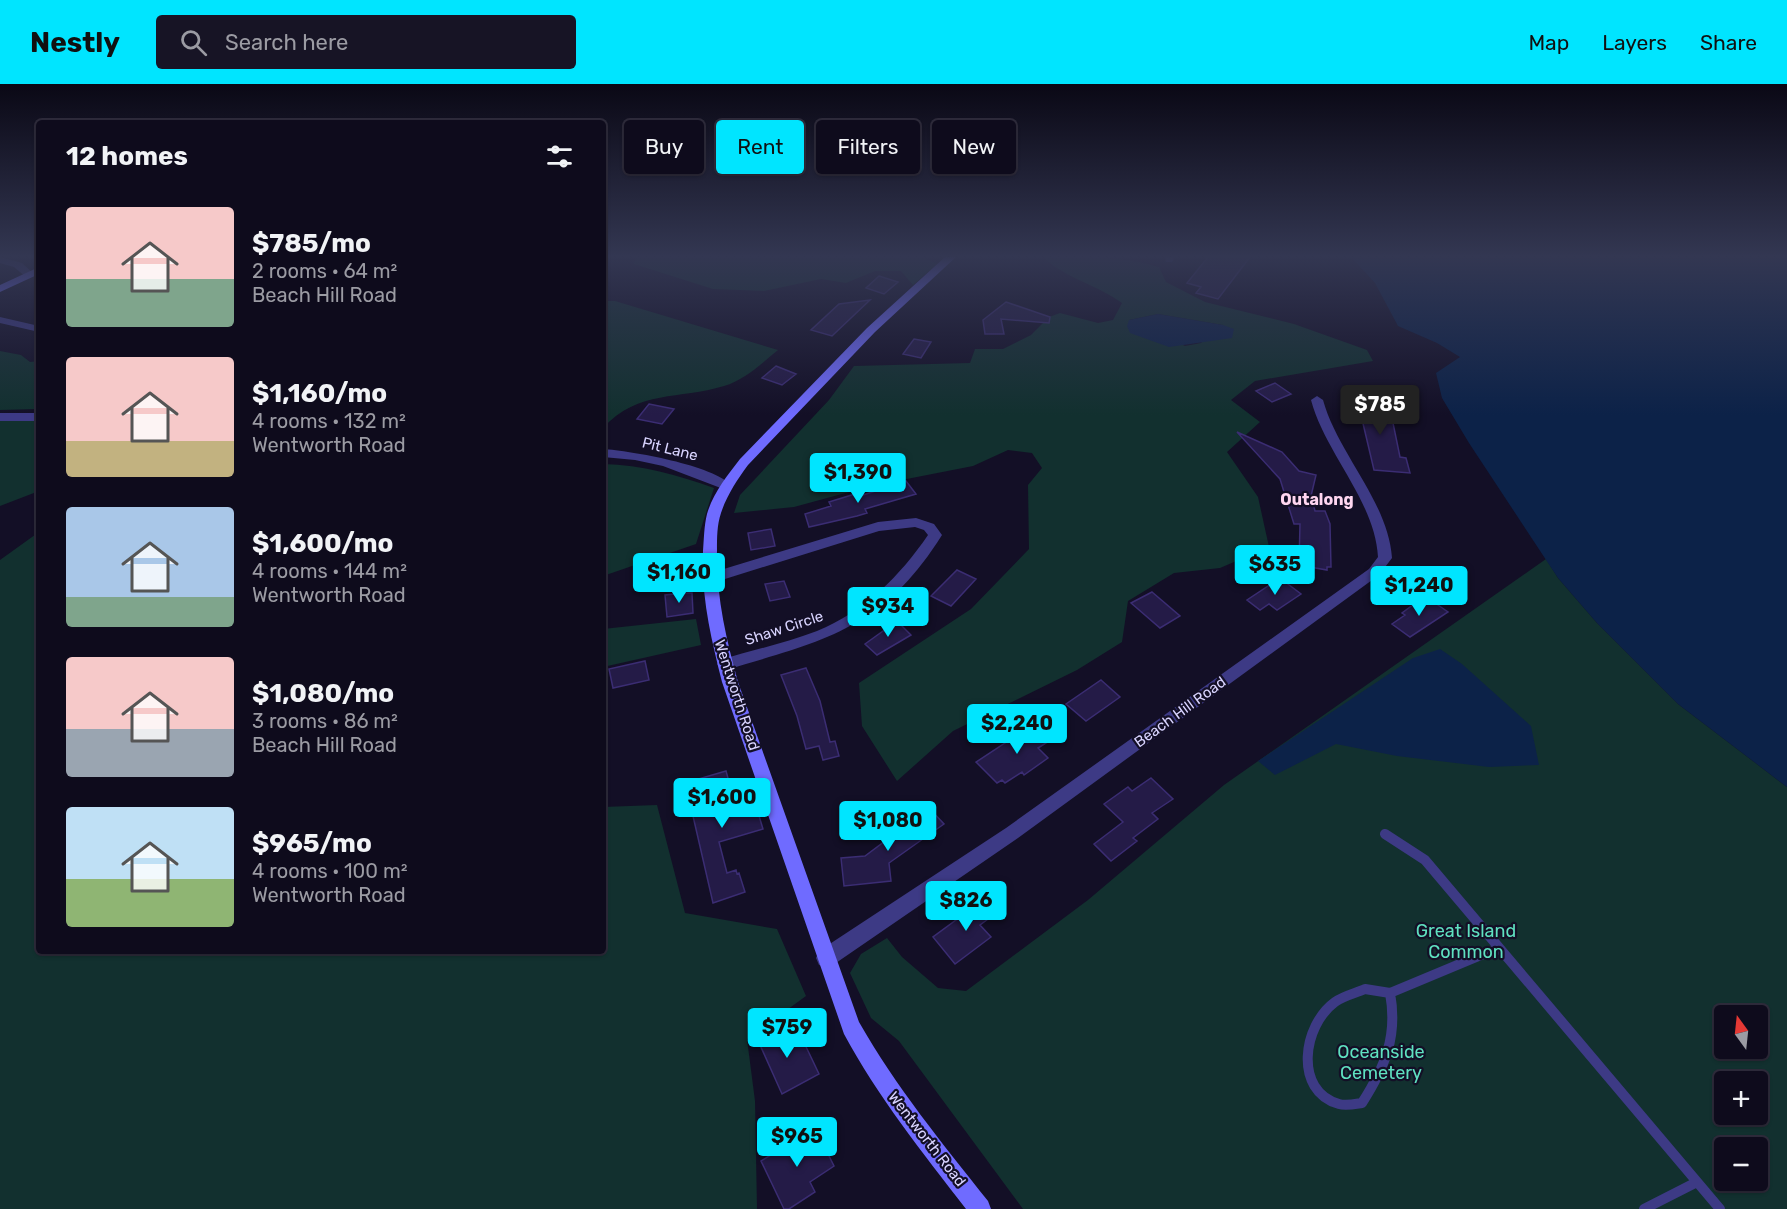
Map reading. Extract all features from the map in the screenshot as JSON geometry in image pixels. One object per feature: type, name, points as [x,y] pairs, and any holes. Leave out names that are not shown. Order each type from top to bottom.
[{"type":"main road","name":"Wentworth Road","points":[[893,310],[744,462],[726,486],[714,513],[711,527],[709,579],[715,625],[725,664],[852,1027],[872,1065],[900,1107],[980,1209]]},
{"type":"street","points":[[0,320],[36,328]]},
{"type":"street","name":"Beach Hill Road","points":[[826,958],[1012,833],[1374,572],[1385,558],[1384,542],[1349,466],[1323,422],[1317,400]]},
{"type":"street","points":[[0,417],[36,417]]},
{"type":"street","name":"Pit Lane","points":[[606,453],[644,457],[680,465],[726,486]]},
{"type":"street","name":"Shaw Circle","points":[[709,579],[758,567],[878,527],[916,522],[929,527],[935,535],[921,558],[896,583],[853,619],[813,637],[725,664]]},
{"type":"lane","points":[[1384,834],[1425,860],[1720,1209]]},
{"type":"lane","points":[[1390,993],[1394,1016],[1387,1053],[1375,1084],[1362,1103],[1341,1105],[1323,1097],[1309,1076],[1307,1051],[1314,1026],[1335,1002],[1365,989],[1390,993],[1498,948]]},
{"type":"lane","points":[[1644,1209],[1697,1182]]},
{"type":"green space","points":[[606,310],[643,310],[778,350],[753,371],[732,383],[645,401],[617,416],[606,425]]},
{"type":"green space","points":[[1119,310],[1235,310],[1294,324],[1367,350],[1373,361],[1255,381],[1231,400],[1260,422],[1227,452],[1258,497],[1269,547],[1220,568],[1174,573],[1128,601],[1122,642],[1077,670],[953,731],[897,781],[862,726],[859,683],[971,609],[1029,549],[1028,485],[1042,468],[1032,453],[1008,450],[973,466],[871,486],[794,507],[734,513],[740,495],[829,400],[854,366],[970,363],[975,349],[1003,349],[1031,335],[1049,317],[1060,313],[1098,323],[1113,320]],"holes":[[[1158,314],[1223,325],[1201,343],[1185,346],[1129,320]]]},
{"type":"green space","points":[[0,351],[21,355],[30,362],[36,361],[36,409],[0,410]]},
{"type":"green space","points":[[0,421],[36,421],[36,492],[0,506]]},
{"type":"green space","points":[[606,464],[632,466],[660,472],[714,488],[696,544],[606,575]]},
{"type":"green space","points":[[36,534],[36,954],[606,954],[606,807],[657,805],[685,913],[777,929],[806,996],[747,1039],[755,1101],[757,1209],[0,1209],[0,560]]},
{"type":"green space","name":"Great Island Common","points":[[1546,559],[1558,578],[1597,623],[1678,704],[1787,787],[1787,1209],[1023,1209],[899,1041],[871,1018],[850,973],[861,954],[887,938],[902,957],[938,988],[966,991],[1088,900],[1224,785]]},
{"type":"green space","points":[[696,619],[701,645],[606,666],[606,629]]},
{"type":"water","points":[[1389,310],[1787,310],[1787,787],[1678,704],[1597,623],[1558,578],[1442,398],[1436,373],[1460,357],[1437,343],[1398,326]]},
{"type":"water","points":[[1158,314],[1223,325],[1234,329],[1232,338],[1169,347],[1130,333],[1127,326],[1129,320]]},
{"type":"water","points":[[1440,649],[1462,664],[1531,726],[1539,765],[1489,767],[1397,756],[1336,744],[1275,775],[1258,761],[1413,658]]},
{"type":"building","points":[[833,310],[860,310],[832,336],[811,330]]},
{"type":"building","points":[[996,310],[1028,310],[1050,317],[1049,323],[1001,319],[1004,334],[985,334],[983,320]]},
{"type":"building","points":[[914,339],[931,342],[921,358],[903,354]]},
{"type":"building","points":[[776,366],[796,374],[782,385],[762,378]]},
{"type":"building","points":[[1275,383],[1291,394],[1272,402],[1256,391]]},
{"type":"building","points":[[1371,396],[1392,418],[1400,457],[1406,458],[1410,473],[1374,470],[1361,415],[1347,402]]},
{"type":"building","points":[[649,404],[674,409],[662,424],[637,419]]},
{"type":"building","points":[[1237,432],[1282,452],[1299,471],[1316,475],[1311,496],[1315,511],[1325,511],[1330,524],[1331,567],[1327,567],[1327,570],[1299,565],[1300,524],[1294,524],[1280,479]]},
{"type":"building","points":[[906,481],[916,494],[865,509],[867,513],[809,527],[805,514],[831,506],[829,502],[855,494],[857,497]]},
{"type":"building","points":[[771,529],[775,546],[751,550],[748,533]]},
{"type":"building","points":[[957,570],[976,579],[951,606],[931,596]]},
{"type":"building","points":[[1280,578],[1301,594],[1277,610],[1269,604],[1260,610],[1247,600]]},
{"type":"building","points":[[784,581],[790,597],[770,601],[765,584]]},
{"type":"building","points":[[1152,592],[1180,616],[1160,628],[1131,603]]},
{"type":"building","points":[[692,593],[693,613],[667,617],[665,595]]},
{"type":"building","points":[[1425,596],[1448,612],[1410,637],[1392,624],[1405,615],[1402,613]]},
{"type":"building","points":[[897,621],[911,635],[877,655],[865,644]]},
{"type":"building","points":[[645,661],[649,680],[613,688],[609,669]]},
{"type":"building","points":[[806,668],[820,701],[830,742],[835,741],[839,756],[823,760],[819,746],[806,749],[797,716],[781,675]]},
{"type":"building","points":[[1101,680],[1120,697],[1086,721],[1066,704]]},
{"type":"building","points":[[1037,722],[1054,738],[1038,748],[1048,758],[1024,775],[1022,772],[1005,783],[1002,780],[997,783],[976,762]]},
{"type":"building","points":[[726,771],[731,789],[733,788],[734,791],[750,786],[763,829],[719,842],[727,873],[736,870],[737,874],[739,873],[745,892],[713,903],[690,803],[700,800],[695,780]]},
{"type":"building","points":[[1151,778],[1173,799],[1152,813],[1158,819],[1133,838],[1137,841],[1111,861],[1094,844],[1123,822],[1104,804],[1128,787],[1132,791]]},
{"type":"building","points":[[929,808],[944,824],[889,863],[891,881],[844,886],[841,858],[865,856]]},
{"type":"building","points":[[986,898],[999,911],[980,925],[991,937],[955,964],[933,937]]},
{"type":"building","points":[[775,1026],[781,1042],[799,1032],[819,1074],[782,1094],[756,1036]]},
{"type":"building","points":[[815,1128],[834,1166],[810,1182],[815,1192],[789,1209],[784,1209],[761,1161]]},
{"type":"district","name":"Outalong","points":[[1317,499]]},
{"type":"park label","name":"Oceanside Cemetery","points":[[1381,1062]]}]
